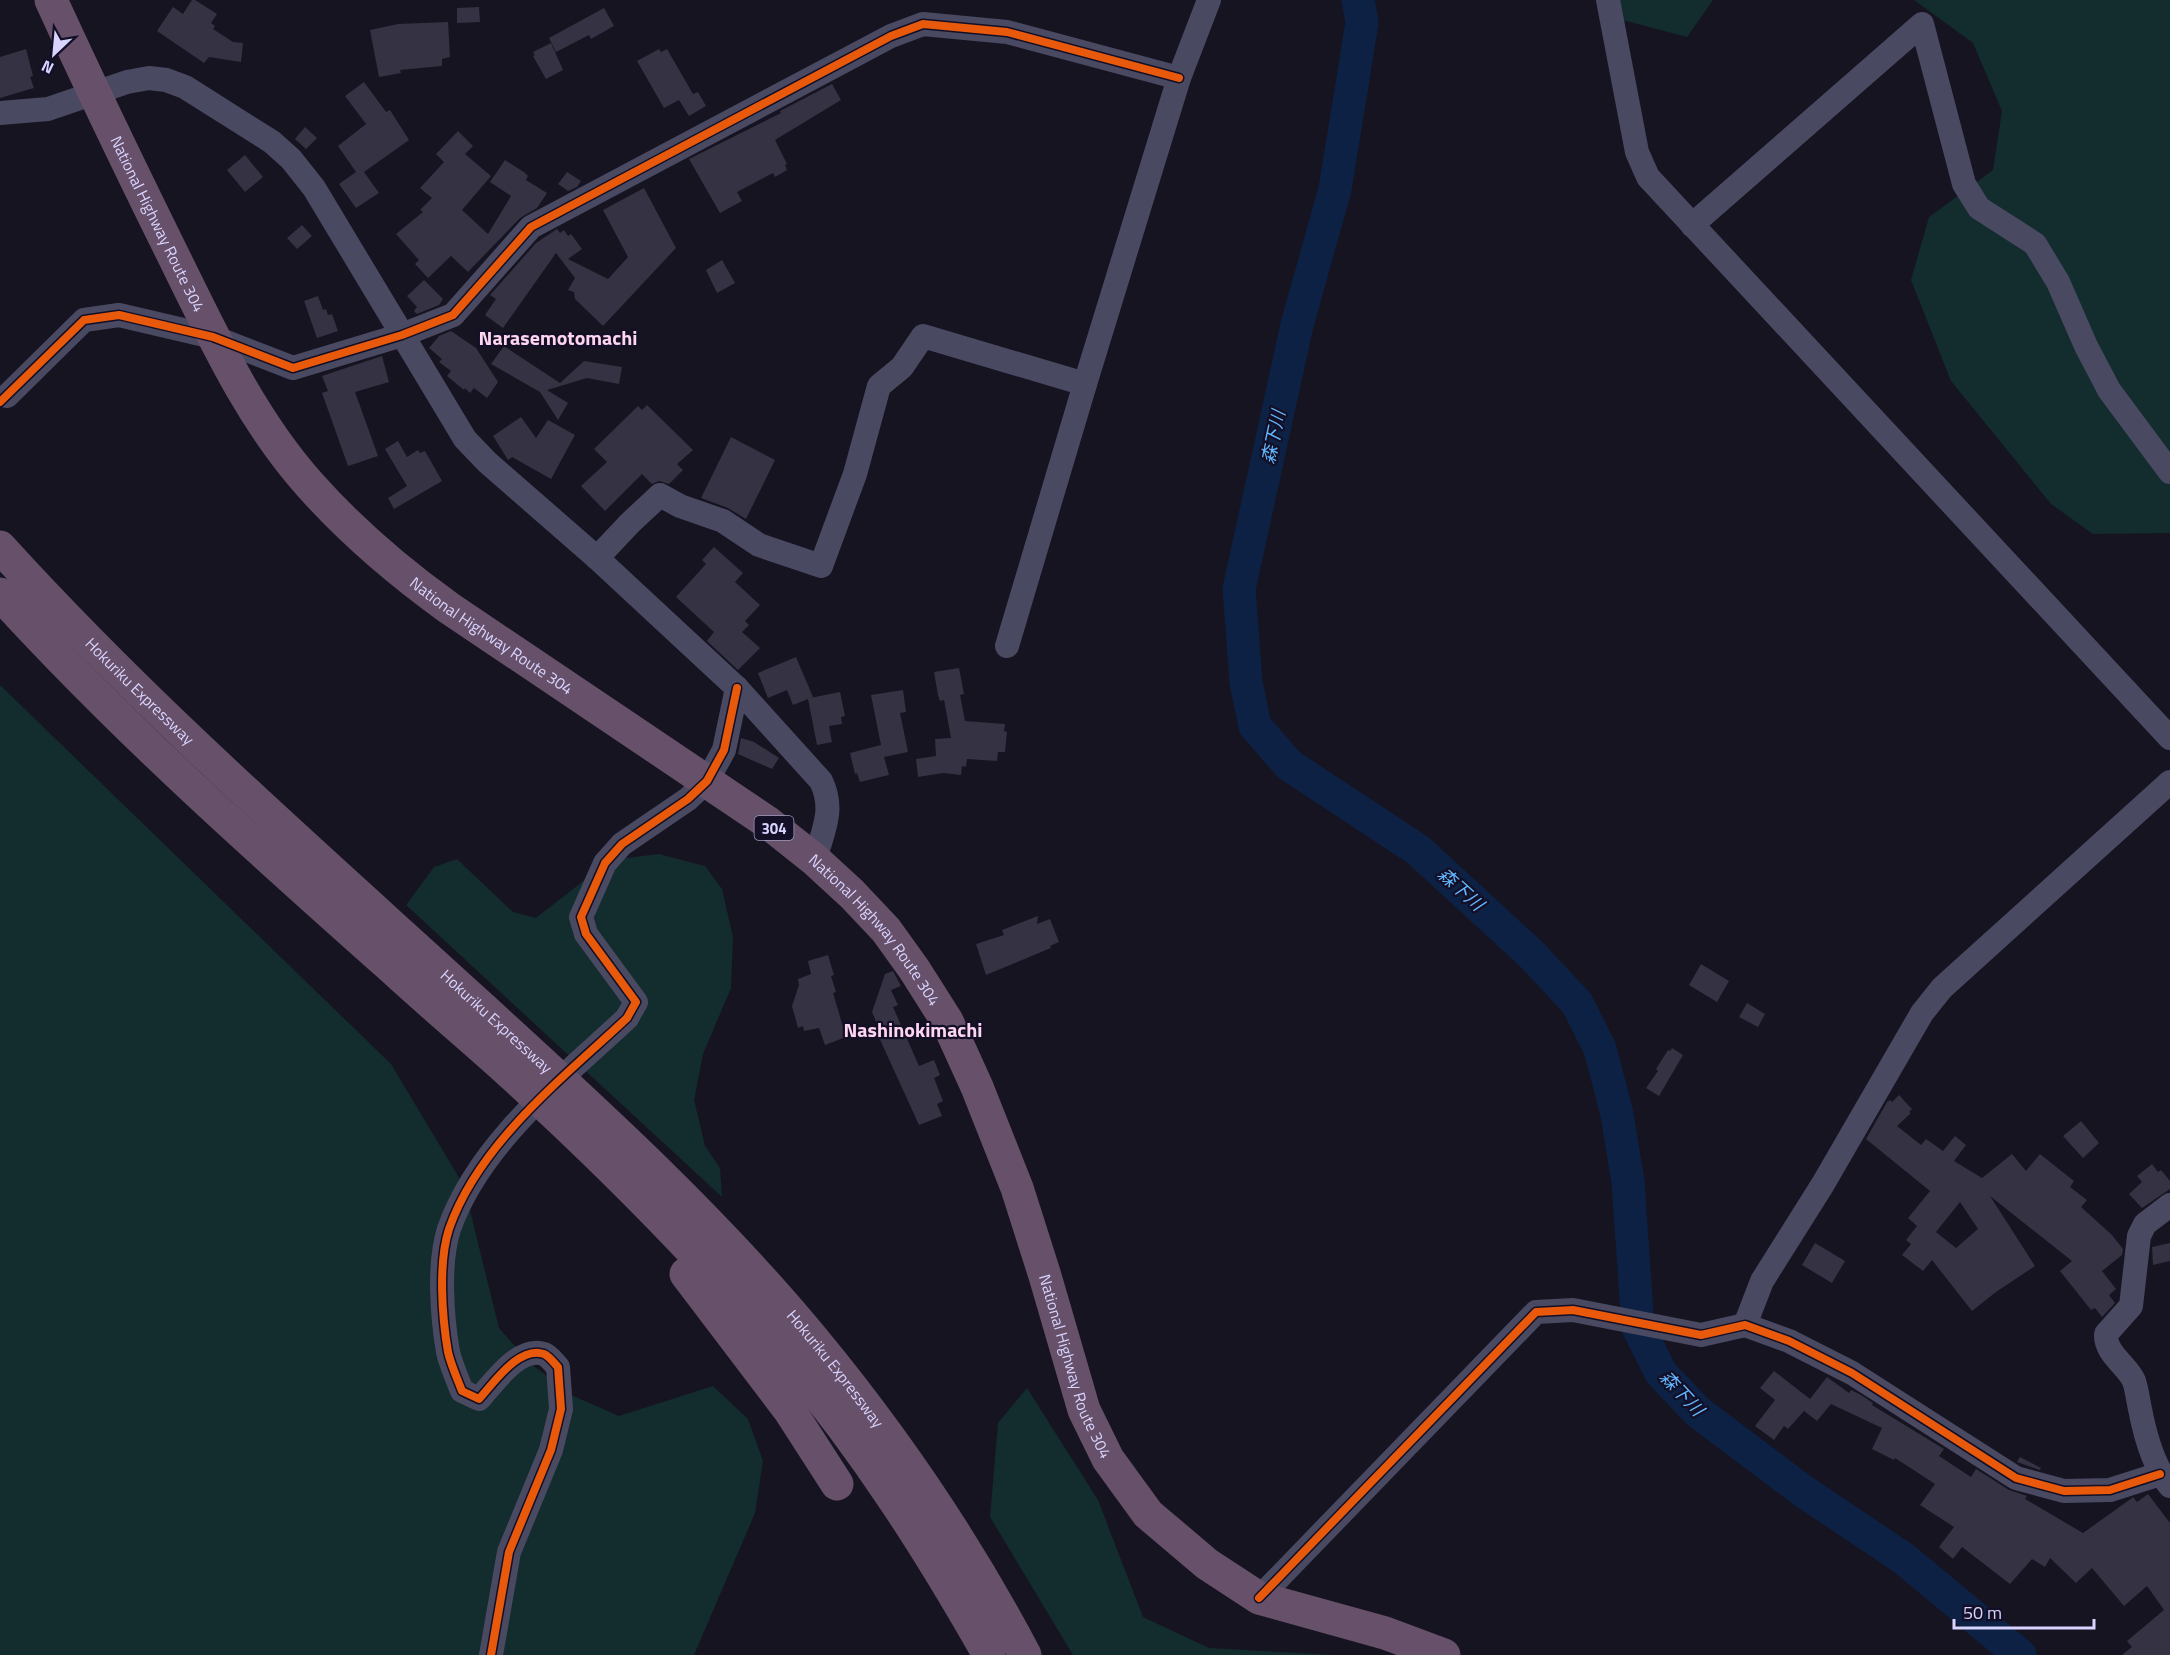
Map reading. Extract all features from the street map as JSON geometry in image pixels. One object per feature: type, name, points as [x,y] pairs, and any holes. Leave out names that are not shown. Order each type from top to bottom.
[{"type":"highway","name":"National Highway Route 304","points":[[51,0],[213,337],[257,414],[309,485],[402,574],[459,615],[767,822],[815,860],[886,930],[947,1021],[977,1087],[1017,1188],[1084,1410],[1108,1458],[1148,1514],[1207,1564],[1259,1598],[1385,1633],[1444,1655]]},
{"type":"highway","name":"Hokuriku Expressway","points":[[0,547],[107,660],[540,1060],[662,1176],[738,1254],[812,1339],[930,1495],[977,1568],[1025,1655]]},
{"type":"highway","name":"Hokuriku Expressway","points":[[0,594],[95,694],[171,768],[518,1080],[641,1198],[717,1278],[790,1360],[852,1440],[905,1514],[989,1655]]},
{"type":"highway","points":[[394,970],[426,1005],[514,1087],[582,1155],[681,1268],[790,1411],[837,1484]]},
{"type":"highway","points":[[977,1568],[1035,1655]]},
{"type":"street","points":[[1007,646],[1179,78],[1209,0]]},
{"type":"street","points":[[1608,0],[1637,152],[1648,177],[2170,738]]},
{"type":"street","points":[[7,396],[84,320],[119,315],[213,337],[293,368],[402,335],[453,315],[531,227],[891,36],[923,24],[1007,32],[1179,78]]},
{"type":"street","points":[[1692,225],[1922,24],[1964,184],[1979,208],[2035,244],[2058,282],[2086,346],[2109,390],[2170,472]]},
{"type":"street","points":[[0,113],[48,109],[127,82],[149,78],[166,80],[185,87],[272,142],[291,159],[314,188],[465,439],[487,462],[597,558],[737,688],[821,781],[827,794],[829,812],[815,860]]},
{"type":"street","points":[[597,558],[660,495],[680,506],[723,521],[759,545],[822,566],[855,474],[879,386],[902,367],[923,336],[1085,384]]},
{"type":"street","points":[[491,1655],[509,1552],[551,1450],[561,1409],[558,1367],[545,1354],[524,1355],[513,1362],[479,1399],[462,1391],[449,1354],[443,1299],[444,1257],[449,1230],[466,1192],[490,1155],[532,1107],[627,1018],[636,1002],[586,934],[581,917],[605,863],[622,844],[688,799],[707,781],[724,750],[737,688]]},
{"type":"street","points":[[1745,1325],[1762,1281],[1823,1184],[1922,1013],[1942,988],[2170,782]]},
{"type":"street","points":[[1259,1598],[1536,1312],[1573,1310],[1701,1335],[1745,1325],[1788,1341],[1852,1373],[2016,1478],[2064,1491],[2110,1490],[2165,1480],[2142,1420],[2133,1380],[2112,1353],[2106,1341],[2106,1334],[2131,1306],[2139,1236],[2145,1224],[2170,1205]]},
{"type":"green space","points":[[1596,0],[1713,0],[1687,37],[1611,17]]},
{"type":"green space","points":[[1914,0],[2170,0],[2170,533],[2093,534],[2051,504],[1951,381],[1911,280],[1929,217],[1993,170],[2002,111],[1973,43]]},
{"type":"green space","points":[[0,685],[391,1064],[464,1186],[499,1328],[530,1363],[571,1395],[619,1416],[713,1386],[748,1419],[763,1461],[755,1513],[694,1655],[0,1655]]},
{"type":"green space","points":[[659,854],[705,866],[722,889],[733,937],[731,988],[703,1054],[694,1100],[705,1146],[720,1168],[722,1197],[406,905],[434,867],[457,859],[513,912],[536,918],[610,860]]},
{"type":"green space","points":[[1027,1388],[1098,1500],[1143,1617],[1209,1648],[1335,1655],[1073,1655],[990,1517],[998,1423]]},
{"type":"building","points":[[192,0],[217,14],[211,23],[215,26],[213,29],[233,42],[243,43],[241,62],[209,57],[204,63],[157,31],[173,7],[183,14]]},
{"type":"building","points":[[479,7],[480,22],[457,23],[457,8]]},
{"type":"building","points":[[604,8],[614,26],[591,39],[589,35],[556,52],[549,38]]},
{"type":"building","points":[[448,22],[450,57],[442,59],[442,66],[400,70],[401,73],[379,77],[370,30],[398,24]]},
{"type":"building","points":[[551,43],[563,70],[546,79],[533,52]]},
{"type":"building","points":[[26,49],[34,88],[0,98],[0,57]]},
{"type":"building","points":[[659,49],[661,52],[667,49],[693,94],[698,92],[706,106],[689,116],[679,100],[664,108],[637,61]]},
{"type":"building","points":[[364,82],[386,112],[390,110],[409,140],[364,172],[379,193],[356,208],[339,184],[356,172],[338,146],[366,124],[345,96]]},
{"type":"building","points":[[832,84],[841,100],[775,140],[787,164],[785,165],[787,170],[775,177],[773,173],[737,192],[742,201],[720,213],[689,159],[781,113],[780,111]]},
{"type":"building","points":[[305,127],[317,138],[306,149],[295,139]]},
{"type":"building","points":[[458,131],[473,146],[465,154],[491,176],[462,210],[488,234],[511,196],[490,182],[505,160],[524,172],[528,176],[526,180],[547,193],[537,208],[520,218],[468,272],[451,256],[428,278],[415,264],[419,260],[396,234],[423,212],[420,210],[432,198],[420,188],[444,162],[436,154]]},
{"type":"building","points":[[245,155],[263,177],[245,192],[227,170]]},
{"type":"building","points":[[567,172],[581,181],[577,187],[568,191],[558,184]]},
{"type":"building","points":[[644,188],[676,248],[603,326],[575,299],[574,292],[568,290],[575,278],[556,253],[503,328],[485,315],[496,299],[490,295],[536,243],[557,229],[560,233],[564,230],[568,236],[571,234],[582,249],[568,259],[608,279],[628,257],[603,210]]},
{"type":"building","points":[[302,225],[312,236],[297,249],[287,238]]},
{"type":"building","points":[[722,260],[735,283],[717,293],[706,270]]},
{"type":"building","points":[[424,280],[443,299],[439,305],[417,314],[414,311],[417,307],[407,296]]},
{"type":"building","points":[[318,296],[323,310],[326,309],[328,315],[332,314],[338,331],[317,338],[304,301]]},
{"type":"building","points":[[451,331],[476,348],[498,382],[487,398],[474,388],[470,393],[465,388],[464,390],[447,376],[451,371],[439,362],[442,359],[429,348],[439,336]]},
{"type":"building","points":[[504,346],[560,383],[584,361],[622,367],[619,384],[587,378],[547,390],[568,403],[558,420],[540,392],[491,364]]},
{"type":"building","points":[[382,356],[389,382],[355,392],[378,456],[348,466],[322,393],[328,391],[322,376]]},
{"type":"building","points":[[647,405],[693,450],[677,464],[683,470],[669,484],[659,481],[652,484],[642,474],[605,511],[581,486],[607,462],[594,449],[638,406],[642,410]]},
{"type":"building","points":[[521,417],[536,438],[548,420],[575,435],[551,479],[512,457],[508,460],[493,436]]},
{"type":"building","points":[[731,437],[775,460],[746,519],[728,508],[701,498]]},
{"type":"building","points":[[398,441],[407,457],[418,450],[420,453],[425,451],[442,481],[394,509],[388,498],[407,486],[385,449]]},
{"type":"building","points":[[714,547],[743,573],[735,582],[760,605],[745,621],[749,625],[742,632],[760,648],[738,670],[707,641],[714,632],[676,597],[706,564],[702,560]]},
{"type":"building","points":[[796,657],[813,697],[810,698],[840,692],[845,716],[841,717],[842,724],[829,726],[832,742],[817,745],[808,699],[793,705],[787,690],[768,698],[758,673]]},
{"type":"building","points":[[959,668],[964,694],[960,695],[965,721],[1005,724],[1004,731],[1007,732],[1005,752],[998,752],[997,761],[967,759],[966,767],[962,766],[961,775],[943,773],[918,777],[916,759],[936,756],[935,739],[951,738],[944,700],[940,701],[934,672]]},
{"type":"building","points":[[903,690],[906,712],[900,713],[908,752],[884,757],[889,775],[860,782],[857,773],[855,774],[850,753],[881,745],[871,695]]},
{"type":"building","points":[[741,738],[754,742],[779,758],[772,769],[738,754]]},
{"type":"building","points":[[1038,916],[1037,924],[1050,919],[1059,942],[1050,946],[1051,948],[986,975],[976,944],[1004,935],[1002,930]]},
{"type":"building","points":[[828,955],[834,975],[831,976],[836,992],[833,993],[846,1037],[825,1045],[819,1028],[804,1031],[803,1026],[798,1028],[792,1006],[799,985],[798,979],[811,974],[808,961]]},
{"type":"building","points":[[1701,964],[1729,981],[1717,1002],[1689,985]]},
{"type":"building","points":[[893,971],[901,986],[891,990],[898,1005],[893,1007],[919,1066],[934,1060],[940,1075],[934,1078],[943,1101],[937,1104],[942,1116],[919,1125],[877,1033],[880,1031],[872,1012],[885,974]]},
{"type":"building","points":[[1747,1003],[1765,1014],[1758,1027],[1739,1017]]},
{"type":"building","points":[[1672,1048],[1683,1055],[1659,1096],[1646,1088],[1658,1071],[1656,1069],[1668,1050]]},
{"type":"building","points":[[1899,1095],[1912,1109],[1909,1112],[1911,1113],[1897,1126],[1921,1145],[1926,1139],[1943,1151],[1955,1136],[1966,1145],[1954,1161],[1982,1178],[2012,1154],[2026,1171],[2040,1154],[2074,1181],[2070,1187],[2087,1200],[2081,1207],[2112,1235],[2123,1249],[2122,1255],[2102,1271],[2116,1289],[2109,1295],[2115,1303],[2102,1317],[2095,1308],[2091,1310],[2060,1271],[2072,1261],[1990,1196],[2035,1266],[1972,1311],[1932,1260],[1923,1271],[1902,1255],[1911,1244],[1906,1240],[1917,1226],[1908,1218],[1930,1191],[1866,1139],[1887,1102],[1890,1100],[1892,1102]],"holes":[[[1960,1202],[1978,1229],[1956,1248],[1936,1232]]]},
{"type":"building","points":[[2081,1121],[2099,1143],[2083,1158],[2063,1136]]},
{"type":"building","points":[[2152,1164],[2158,1172],[2161,1170],[2170,1181],[2170,1189],[2142,1208],[2129,1194],[2142,1182],[2137,1176]]},
{"type":"building","points":[[1815,1243],[1845,1261],[1832,1283],[1802,1265]]},
{"type":"building","points":[[2170,1243],[2170,1261],[2153,1265],[2152,1247]]},
{"type":"building","points":[[1774,1371],[1810,1399],[1827,1377],[1849,1393],[1851,1390],[1861,1395],[1873,1403],[1872,1405],[1944,1449],[1939,1456],[1971,1477],[1976,1469],[2009,1490],[2027,1496],[2025,1499],[2083,1533],[2133,1497],[2137,1502],[2148,1494],[2170,1523],[2170,1655],[2122,1655],[2132,1647],[2127,1641],[2164,1610],[2147,1586],[2124,1606],[2092,1568],[2076,1583],[2050,1558],[2045,1567],[2032,1559],[2010,1584],[1962,1547],[1953,1559],[1939,1547],[1954,1527],[1920,1505],[1935,1484],[1895,1458],[1894,1460],[1872,1449],[1882,1428],[1831,1404],[1817,1421],[1804,1411],[1788,1429],[1784,1426],[1774,1440],[1755,1426],[1775,1400],[1760,1388]]},
{"type":"building","points":[[2020,1457],[2041,1468],[2040,1470],[2017,1462]]},
{"type":"waterway","name":"森下川","points":[[1358,0],[1362,23],[1335,189],[1297,325],[1239,589],[1246,682],[1255,726],[1289,765],[1418,850],[1530,953],[1577,1003],[1600,1049],[1617,1114],[1628,1182],[1638,1327],[1661,1373],[1698,1412],[1803,1491],[1903,1558],[2020,1655]]},
{"type":"cycle path","points":[[0,402],[84,320],[119,315],[213,337],[293,368],[402,335],[453,315],[531,227],[891,36],[923,24],[1007,32],[1179,78]]},
{"type":"cycle path","points":[[491,1655],[509,1552],[551,1450],[561,1409],[558,1367],[544,1354],[525,1355],[507,1368],[479,1399],[462,1391],[448,1352],[444,1323],[442,1274],[449,1229],[480,1168],[502,1140],[550,1088],[627,1018],[636,1002],[586,934],[581,917],[605,863],[622,844],[688,799],[707,781],[724,750],[737,688]]},
{"type":"cycle path","points":[[1259,1598],[1536,1312],[1573,1310],[1701,1335],[1745,1325],[1789,1341],[1852,1373],[2016,1478],[2064,1491],[2110,1490],[2160,1474]]},
{"type":"district","name":"Narasemotomachi","points":[[558,337]]},
{"type":"district","name":"Nashinokimachi","points":[[913,1029]]}]
